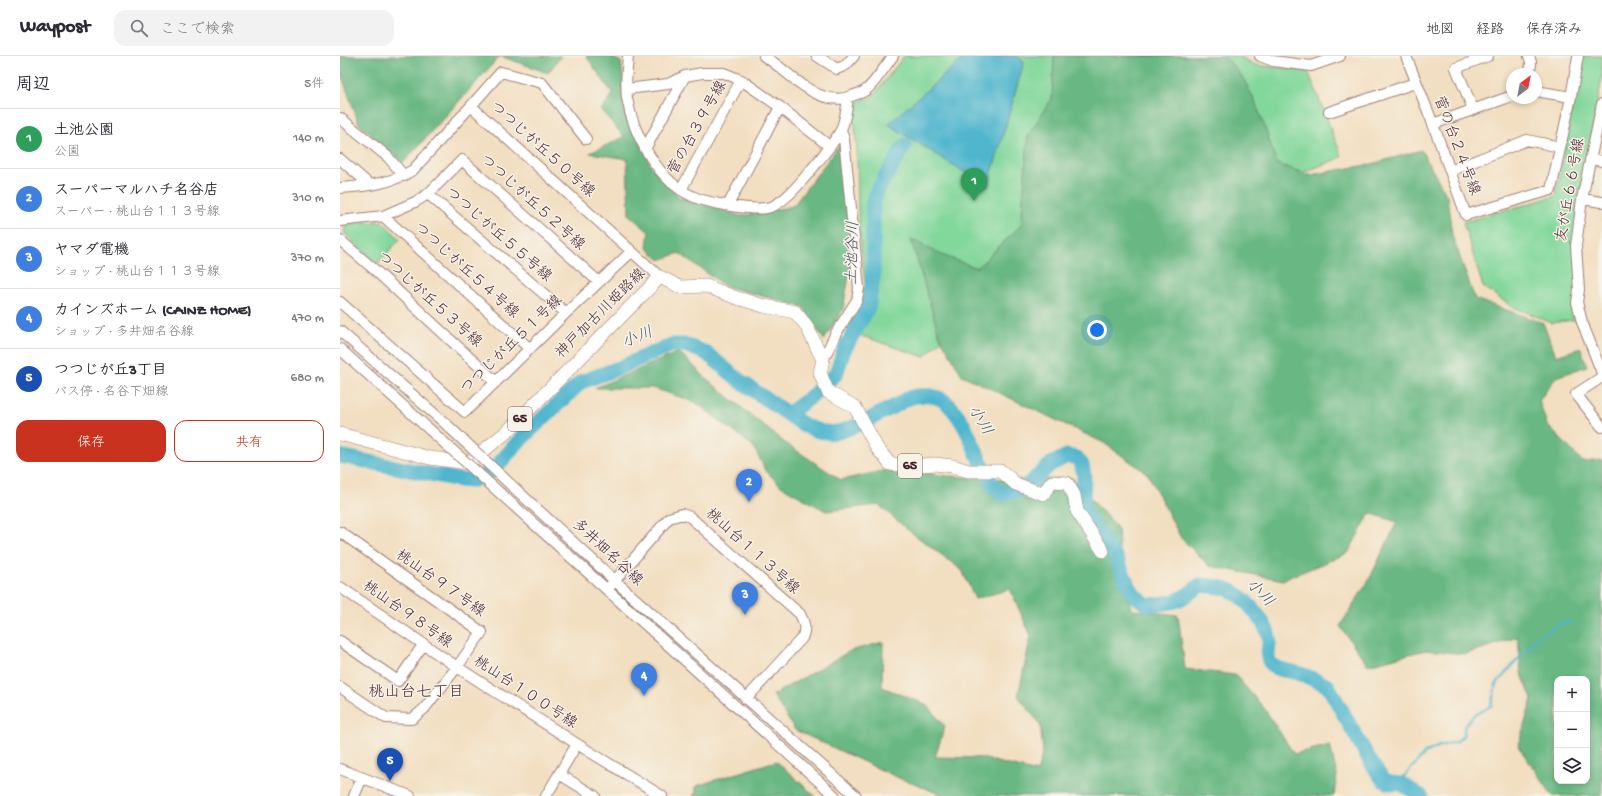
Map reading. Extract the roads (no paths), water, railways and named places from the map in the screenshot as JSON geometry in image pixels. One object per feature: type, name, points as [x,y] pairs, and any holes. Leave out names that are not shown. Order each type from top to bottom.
[{"type":"main road","name":"神戸加古川姫路線","points":[[340,434],[430,458],[468,463],[508,431],[660,277],[680,288],[706,286],[734,297],[764,306],[795,312],[806,326],[823,360],[820,373],[828,392],[855,407],[877,448],[890,464],[909,466],[935,464],[954,466],[968,470],[1001,471],[1025,488],[1043,494],[1052,482],[1067,483],[1074,495],[1077,511],[1103,551]]},
{"type":"street","points":[[628,56],[627,89],[631,116],[645,149],[662,172],[681,190],[692,196],[728,205],[754,209],[768,208],[783,200],[811,170],[841,130],[848,97]]},
{"type":"street","points":[[764,56],[773,61],[810,91],[821,96],[838,98],[848,97],[866,90],[893,56]]},
{"type":"street","points":[[817,56],[836,69],[846,66],[854,56]]},
{"type":"street","points":[[1260,56],[1272,61],[1311,66],[1340,56]]},
{"type":"street","name":"菅の台２４号線","points":[[1406,56],[1415,83],[1433,124],[1466,215],[1551,190],[1571,97],[1578,56]]},
{"type":"street","points":[[1473,109],[1456,68],[1488,56]]},
{"type":"street","points":[[1529,56],[1530,68]]},
{"type":"street","points":[[471,106],[501,72],[542,84],[586,139]]},
{"type":"street","name":"菅の台３９号線","points":[[627,89],[668,84],[685,76],[702,73],[724,73],[741,80],[681,190]]},
{"type":"street","points":[[645,149],[685,76]]},
{"type":"street","points":[[741,80],[780,107],[829,146]]},
{"type":"street","points":[[1328,112],[1415,83]]},
{"type":"street","points":[[1542,92],[1571,97]]},
{"type":"street","points":[[1433,124],[1506,98]]},
{"type":"street","name":"友が丘６６号線","points":[[1602,104],[1582,199],[1576,246],[1579,290],[1578,302],[1582,322],[1600,362],[1602,373]]},
{"type":"street","name":"つつじが丘５０号線","points":[[340,188],[389,182],[404,176],[413,170],[471,106],[660,277]]},
{"type":"street","points":[[728,205],[780,107]]},
{"type":"street","points":[[340,118],[388,157],[404,176]]},
{"type":"street","points":[[823,360],[836,333],[857,300],[859,288],[844,139],[841,130]]},
{"type":"street","points":[[1450,171],[1527,140],[1560,147]]},
{"type":"street","points":[[340,159],[370,185]]},
{"type":"street","points":[[1591,159],[1602,161]]},
{"type":"street","name":"つつじが丘５２号線","points":[[340,221],[382,216],[415,202],[428,194],[462,160],[599,282]]},
{"type":"street","name":"つつじが丘５５号線","points":[[428,194],[566,313]]},
{"type":"street","points":[[1582,199],[1602,202]]},
{"type":"street","name":"つつじが丘５４号線","points":[[382,216],[530,349]]},
{"type":"street","name":"つつじが丘５３号線","points":[[340,240],[376,271],[496,382]]},
{"type":"street","name":"つつじが丘５１号線","points":[[340,302],[465,412],[631,252]]},
{"type":"street","name":"多井畑名谷線","points":[[340,331],[447,425],[614,580],[856,796]]},
{"type":"street","name":"多井畑名谷線","points":[[340,349],[835,796]]},
{"type":"street","points":[[1602,377],[1576,394],[1602,427]]},
{"type":"street","name":"桃山台１１３号線","points":[[607,589],[669,518],[682,514],[690,517],[800,614],[804,622],[805,630],[802,638],[746,699]]},
{"type":"street","name":"桃山台９７号線","points":[[340,532],[482,632],[424,709],[412,719],[386,718],[340,687]]},
{"type":"street","name":"桃山台９８号線","points":[[340,586],[423,645],[457,667]]},
{"type":"street","points":[[340,641],[398,681],[423,645]]},
{"type":"street","name":"桃山台１００号線","points":[[457,667],[577,744],[662,796]]},
{"type":"street","name":"桃山台１００号線","points":[[546,796],[577,744]]},
{"type":"street","points":[[340,769],[410,796]]},
{"type":"street","points":[[559,774],[595,796]]},
{"type":"street","points":[[354,796],[362,778]]},
{"type":"water","points":[[966,56],[1016,56],[1024,62],[988,187],[888,124]]},
{"type":"waterway","name":"土池谷川","points":[[788,414],[807,400],[836,374],[844,350],[868,308],[873,278],[873,202],[878,189],[905,145]]},
{"type":"waterway","name":"小川","points":[[340,456],[459,480],[471,481],[480,478],[496,467],[519,441],[581,382],[619,368],[671,345],[685,345],[706,353],[739,380],[798,421],[812,429],[822,432],[838,432],[852,428],[912,397],[926,395],[939,398],[947,403],[963,424],[985,471],[1000,494],[1016,492],[1024,488],[1051,464],[1067,456],[1077,458],[1082,465],[1084,475],[1083,509],[1088,519],[1117,559],[1127,583],[1135,596],[1148,605],[1176,601],[1200,585],[1215,586],[1236,593],[1254,610],[1264,624],[1269,637],[1268,658],[1271,664],[1276,668],[1301,674],[1328,686],[1370,761],[1383,780],[1390,783],[1402,784],[1421,796]]},
{"type":"waterway","points":[[1398,783],[1426,752],[1440,746],[1456,742],[1463,736],[1465,725],[1473,716],[1491,706],[1496,684],[1538,637],[1562,623],[1572,623]]},
{"type":"place","name":"土池公園","points":[[974,201]]},
{"type":"place","name":"スーパーマルハチ名谷店","points":[[749,502]]},
{"type":"place","name":"ヤマダ電機","points":[[745,615]]},
{"type":"place","name":"カインズホーム (CAINZ HOME)","points":[[644,696]]},
{"type":"place","name":"つつじが丘3丁目","points":[[390,781]]},
{"type":"district","name":"桃山台七丁目","points":[[416,693]]}]
